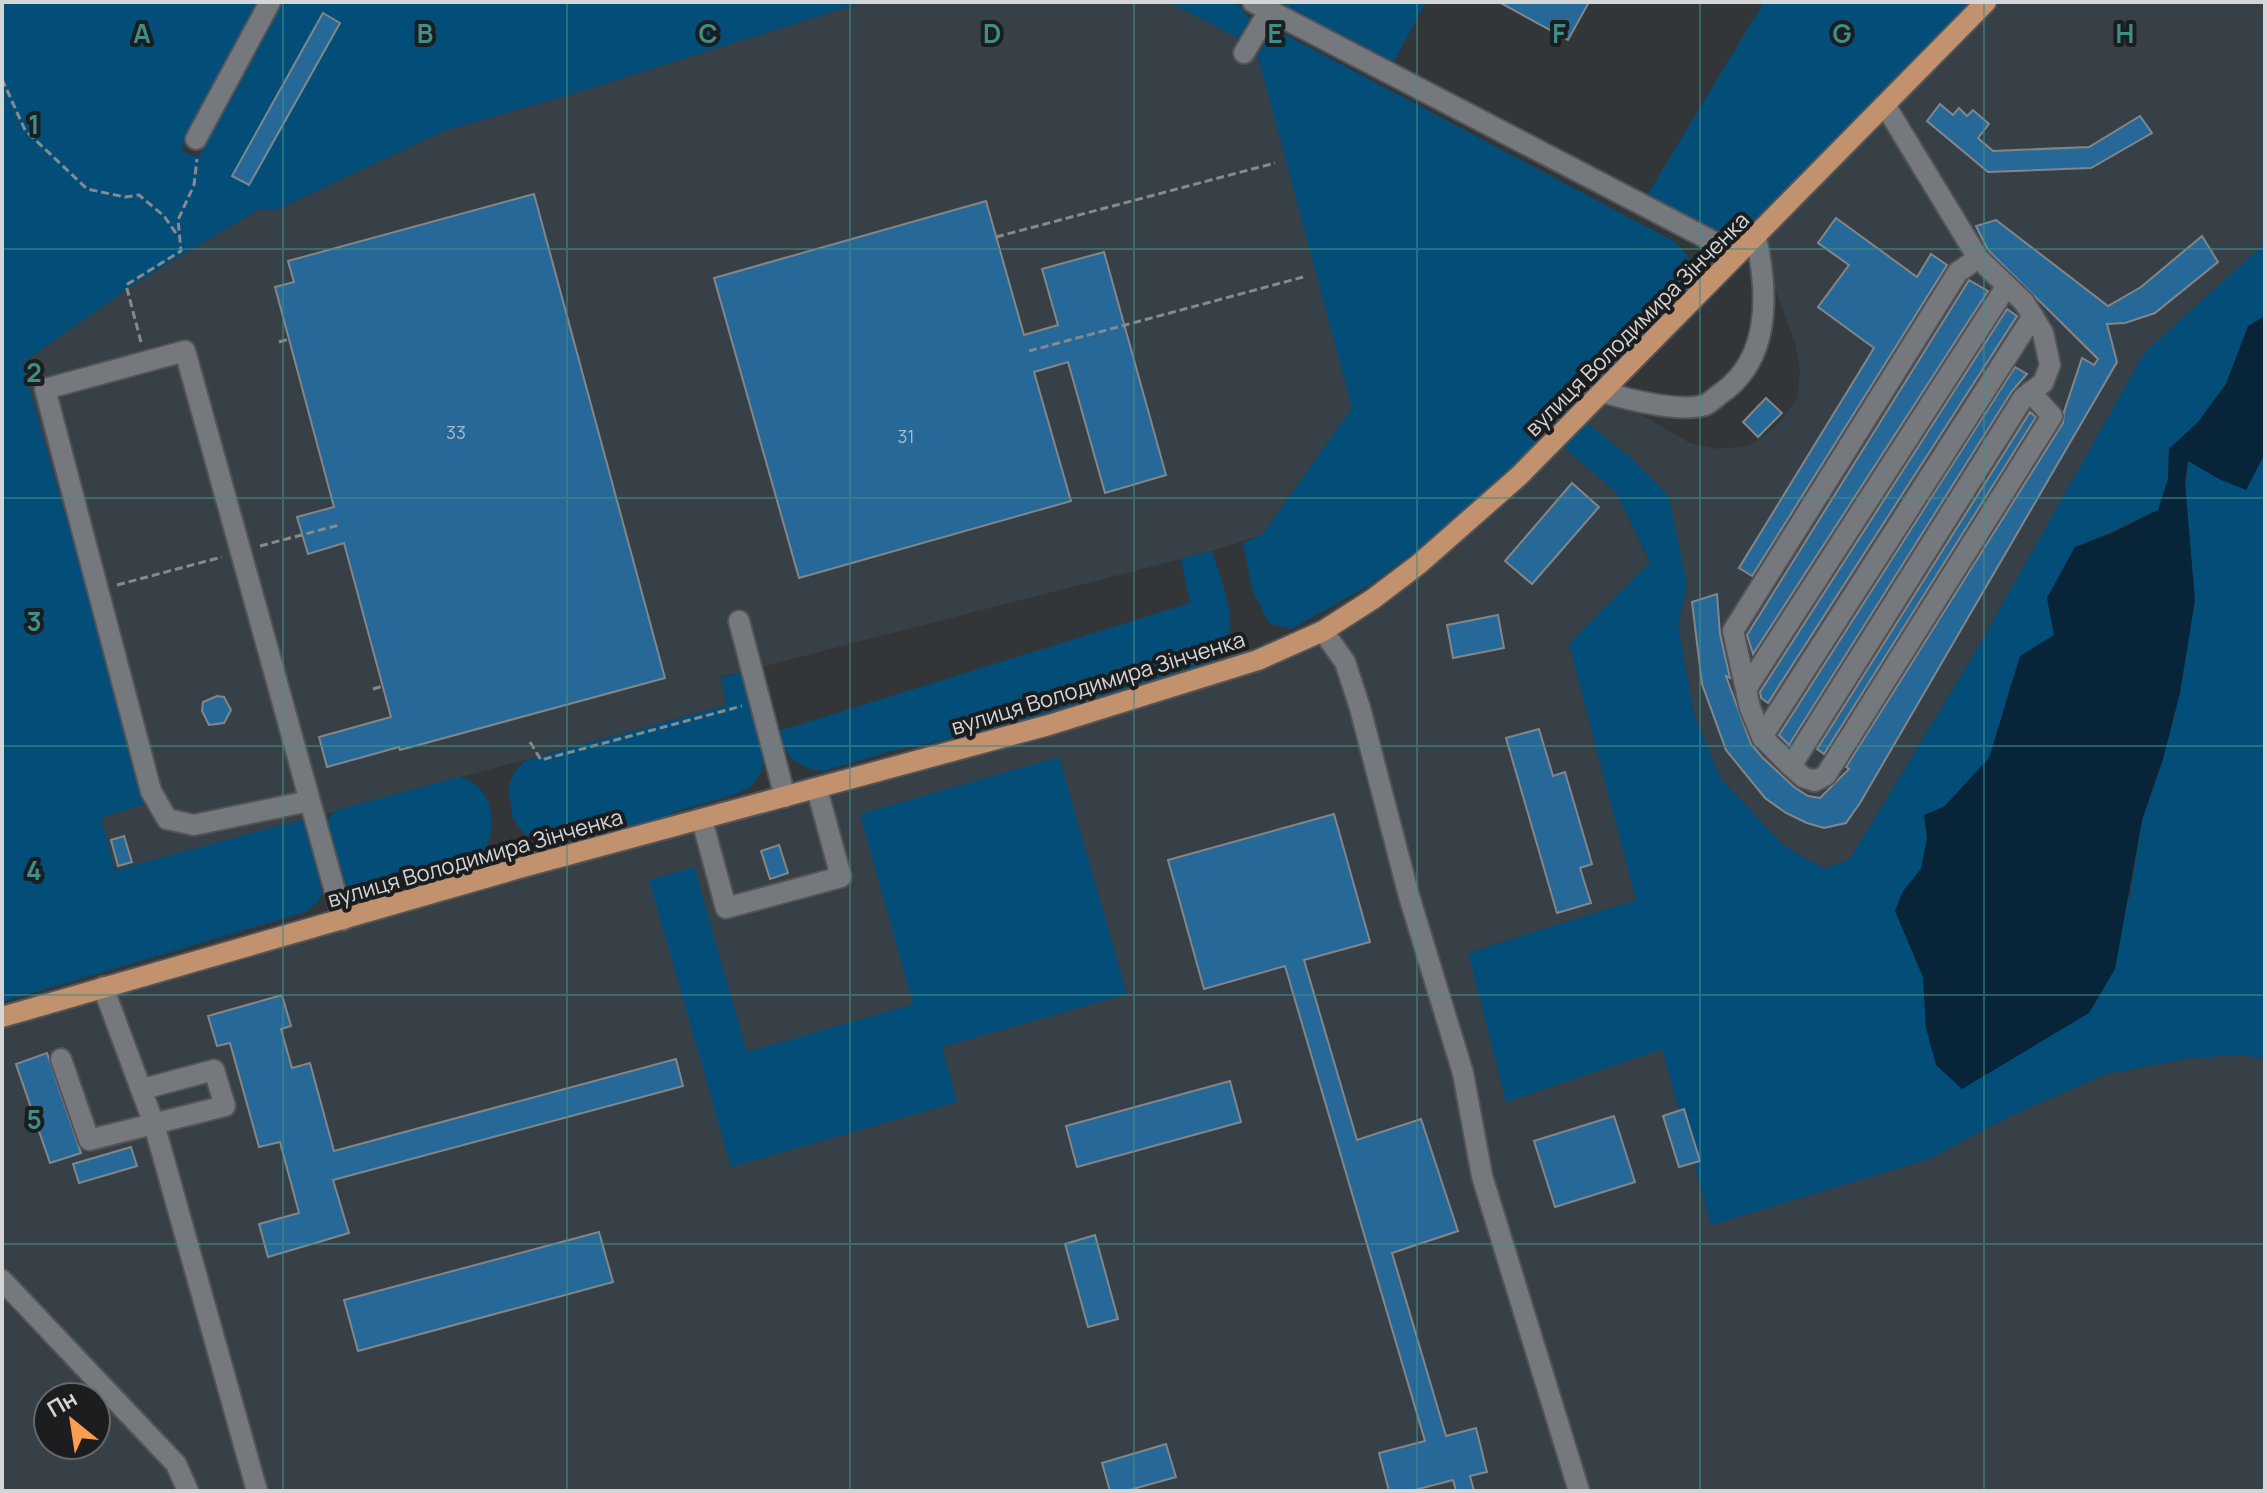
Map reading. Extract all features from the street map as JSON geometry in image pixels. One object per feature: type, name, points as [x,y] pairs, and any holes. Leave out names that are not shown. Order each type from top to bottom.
[{"type":"main road","name":"вулиця Володимира Зінченка","points":[[2,1017],[516,869],[1109,707],[1258,660],[1323,631],[1419,564],[1519,476],[1986,2]]},
{"type":"lane","points":[[196,139],[270,2]]},
{"type":"lane","points":[[1244,53],[1272,8],[1737,254]]},
{"type":"lane","points":[[1791,766],[2023,398],[2043,383],[2050,365],[2043,333],[2033,316],[2024,302],[1978,258],[1885,105]]},
{"type":"lane","points":[[1602,392],[1636,401],[1675,406],[1705,405],[1732,386],[1751,360],[1762,332],[1764,273],[1756,238]]},
{"type":"lane","points":[[1978,258],[1958,272],[1733,631],[1750,708],[1762,737],[1803,777],[1815,781],[1826,775],[2052,416],[2030,392]]},
{"type":"lane","points":[[1746,689],[2006,287]]},
{"type":"lane","points":[[1762,737],[2033,316]]},
{"type":"lane","points":[[309,801],[194,825],[167,819],[151,791],[45,389],[185,351],[343,920]]},
{"type":"lane","points":[[739,621],[785,797]]},
{"type":"lane","points":[[1323,631],[1345,662],[1360,708],[1409,896],[1463,1073],[1482,1176],[1579,1491]]},
{"type":"lane","points":[[702,820],[726,908],[841,877],[817,789]]},
{"type":"lane","points":[[103,987],[154,1124],[257,1491]]},
{"type":"lane","points":[[61,1059],[89,1140],[225,1106],[214,1070],[143,1089]]},
{"type":"lane","points":[[2,1280],[176,1464],[188,1491]]},
{"type":"path","points":[[2,79],[25,130],[87,189],[125,197],[139,195],[164,216],[178,236]]},
{"type":"path","points":[[146,362],[126,285],[181,251],[178,220],[189,199],[197,170],[196,139]]},
{"type":"path","points":[[996,237],[1275,163]]},
{"type":"path","points":[[1029,351],[1307,276]]},
{"type":"path","points":[[279,342],[289,339]]},
{"type":"path","points":[[98,590],[339,525]]},
{"type":"path","points":[[373,689],[383,686]]},
{"type":"path","points":[[530,742],[541,760],[760,701]]},
{"type":"shaded area","points":[[2,2],[261,2],[181,150],[198,158],[281,2],[863,2],[572,94],[443,131],[276,210],[259,209],[134,284],[22,363],[147,803],[101,818],[115,870],[301,820],[308,830],[322,893],[318,902],[305,912],[2,1002]]},
{"type":"shaded area","points":[[863,2],[1169,2],[1510,187],[1262,535],[1212,551],[721,677],[727,705],[115,871],[100,818],[147,803],[22,363],[134,284],[259,209],[277,210],[443,131],[572,94]]},
{"type":"shaded area","points":[[1169,2],[1231,2],[1242,8],[1250,20],[1240,39]]},
{"type":"shaded area","points":[[1286,2],[1426,2],[1388,72],[1279,17]]},
{"type":"shaded area","points":[[1764,2],[1986,2],[1737,254],[1641,205]]},
{"type":"shaded area","points":[[1988,2],[2265,2],[2265,244],[1976,651],[1850,859],[1824,869],[1783,845],[1721,779],[1694,715],[1678,624],[1687,585],[1629,457],[1578,416],[1602,392],[1690,443],[1718,449],[1749,446],[1776,426],[1797,399],[1800,371],[1795,342],[1756,238]]},
{"type":"shaded area","points":[[1284,34],[1675,242],[1686,253],[1693,271],[1690,293],[1513,466],[1412,554],[1368,586],[1291,629],[1269,623],[1252,589],[1243,543],[1262,535],[1352,408],[1258,56],[1266,37]]},
{"type":"shaded area","points":[[2265,243],[2265,316],[2248,326],[2226,384],[2198,422],[2169,449],[2168,479],[2158,510],[2075,548],[2047,598],[2054,635],[2010,686],[1989,758],[1943,807],[1924,815],[1927,838],[1921,869],[1903,891],[1895,911],[1923,977],[1926,1028],[1987,1074],[2038,1041],[2130,896],[2142,820],[2163,759],[2188,460],[2219,479],[2264,459],[2265,453],[2265,1059],[2241,1055],[2190,1058],[2106,1074],[2008,1117],[1929,1159],[1711,1225],[1662,1049],[1506,1102],[1468,953],[1636,900],[1569,644],[1650,562],[1616,492],[1555,440],[1578,416],[1630,457],[1669,497],[1687,585],[1678,624],[1694,715],[1721,779],[1783,845],[1824,869],[1850,859],[1976,651],[2144,353]]},
{"type":"shaded area","points":[[2265,316],[2265,453],[2246,490],[2188,461],[2185,483],[2195,600],[2180,693],[2163,759],[2142,820],[2115,969],[2089,1013],[1962,1089],[1936,1065],[1926,1028],[1923,977],[1895,911],[1903,891],[1921,869],[1927,838],[1924,815],[1944,807],[1989,758],[2020,656],[2054,635],[2047,598],[2075,547],[2158,510],[2168,479],[2169,449],[2198,422],[2226,384],[2248,326]]},
{"type":"shaded area","points":[[1555,440],[1616,492],[1650,563],[1569,644],[1637,900],[1468,953],[1662,1049],[1711,1224],[1929,1159],[2008,1117],[2106,1074],[2190,1058],[2241,1055],[2265,1059],[2265,1491],[2,1491],[2,1017],[702,820],[1323,631]]},
{"type":"shaded area","points":[[1212,551],[1226,594],[1230,622],[1223,648],[1214,661],[984,732],[891,751],[824,771],[810,769],[792,759],[783,747],[779,731],[1190,603],[1181,558]]},
{"type":"shaded area","points":[[742,672],[764,756],[761,773],[750,787],[662,818],[553,843],[535,840],[523,832],[513,819],[508,787],[513,774],[526,760],[727,705],[721,678]]},
{"type":"shaded area","points":[[1059,757],[1127,994],[942,1047],[957,1102],[731,1167],[649,880],[694,867],[747,1052],[913,1004],[860,814]]},
{"type":"shaded area","points":[[459,777],[472,782],[482,791],[491,816],[488,844],[471,865],[367,894],[353,893],[342,882],[327,824],[329,817],[337,810]]},
{"type":"building","points":[[1499,2],[1589,2],[1568,40]]},
{"type":"building","points":[[323,13],[340,23],[249,185],[232,176]]},
{"type":"building","points":[[1940,104],[1953,115],[1959,108],[1967,116],[1973,110],[1989,124],[1978,138],[1993,151],[2089,147],[2140,116],[2152,133],[2091,168],[1988,172],[1927,121]]},
{"type":"building","points":[[534,194],[665,678],[327,767],[319,737],[391,717],[344,543],[308,554],[297,517],[334,507],[275,287],[294,282],[288,261]]},
{"type":"building","points":[[986,201],[1024,335],[1058,325],[1042,269],[1104,252],[1166,475],[1105,493],[1068,362],[1034,372],[1071,501],[799,578],[714,278]]},
{"type":"building","points":[[1836,218],[1917,277],[1931,254],[1947,265],[1752,576],[1739,568],[1874,348],[1818,307],[1849,265],[1818,243]]},
{"type":"building","points":[[1996,220],[2108,306],[2141,287],[2202,236],[2218,262],[2155,313],[2125,323],[2107,324],[2117,362],[1860,803],[1846,823],[1824,828],[1807,823],[1765,798],[1726,750],[1702,684],[1692,602],[1717,594],[1720,634],[1730,678],[1726,676],[1751,744],[1794,787],[1808,796],[1820,798],[1849,769],[1846,767],[2063,423],[2082,358],[2094,365],[2098,359],[1988,250],[1976,226]]},
{"type":"building","points":[[1969,280],[1988,291],[1753,654],[1747,635]]},
{"type":"building","points":[[2007,309],[2017,316],[1768,703],[1761,698],[1760,692]]},
{"type":"building","points":[[2015,367],[2027,374],[2012,391],[1789,745],[1779,735]]},
{"type":"building","points":[[1766,398],[1782,413],[1758,437],[1743,422]]},
{"type":"building","points":[[2030,412],[2036,417],[1824,754],[1817,749]]},
{"type":"building","points":[[1572,483],[1599,507],[1532,584],[1505,561]]},
{"type":"building","points":[[1498,615],[1504,648],[1453,658],[1447,625]]},
{"type":"building","points":[[217,696],[224,697],[231,710],[224,723],[209,725],[202,711],[203,702]]},
{"type":"building","points":[[1539,729],[1553,776],[1565,772],[1592,864],[1580,868],[1591,903],[1557,913],[1506,738]]},
{"type":"building","points":[[1334,814],[1370,942],[1304,960],[1357,1140],[1421,1119],[1458,1231],[1392,1253],[1446,1436],[1476,1428],[1487,1472],[1470,1476],[1474,1491],[1456,1491],[1453,1480],[1411,1491],[1389,1491],[1379,1453],[1425,1441],[1285,966],[1204,989],[1168,860]]},
{"type":"building","points":[[124,836],[132,862],[118,866],[111,840]]},
{"type":"building","points":[[779,845],[788,873],[770,879],[761,851]]},
{"type":"building","points":[[282,995],[291,1026],[281,1029],[292,1068],[310,1063],[334,1151],[676,1059],[683,1086],[333,1180],[349,1233],[268,1257],[259,1224],[299,1213],[280,1142],[259,1147],[230,1043],[217,1046],[208,1016]]},
{"type":"building","points":[[47,1053],[81,1153],[50,1163],[16,1064]]},
{"type":"building","points":[[1230,1081],[1241,1122],[1077,1167],[1066,1126]]},
{"type":"building","points":[[1684,1109],[1700,1161],[1679,1167],[1663,1116]]},
{"type":"building","points":[[1614,1116],[1635,1182],[1555,1207],[1534,1141]]},
{"type":"building","points":[[131,1147],[137,1166],[79,1183],[73,1164]]},
{"type":"building","points":[[599,1232],[613,1282],[358,1351],[344,1300]]},
{"type":"building","points":[[1095,1235],[1118,1319],[1088,1327],[1065,1244]]},
{"type":"building","points":[[1166,1444],[1176,1477],[1126,1491],[1110,1491],[1102,1463]]}]
